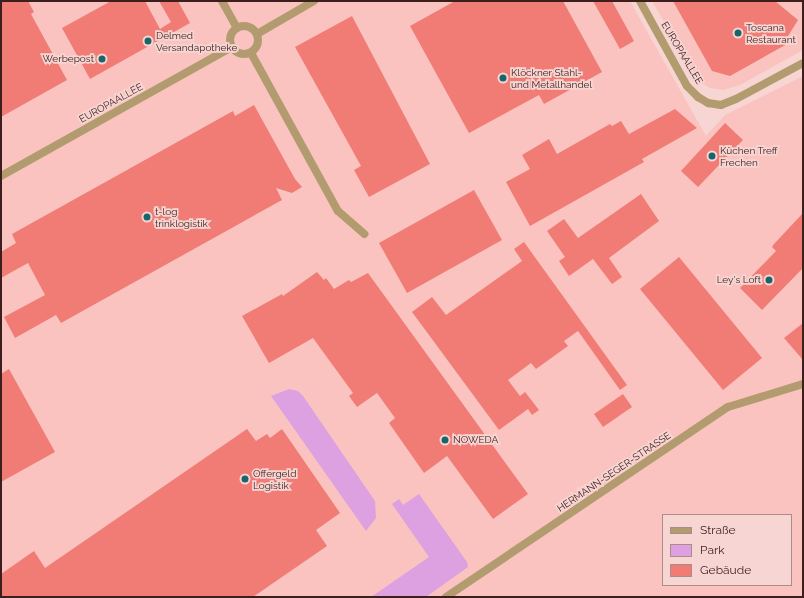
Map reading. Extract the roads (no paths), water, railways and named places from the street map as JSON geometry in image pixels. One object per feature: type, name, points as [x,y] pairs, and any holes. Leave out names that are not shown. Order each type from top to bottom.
[{"type":"street","points":[[222,1],[237,28]]},
{"type":"street","points":[[257,34],[314,1]]},
{"type":"street","name":"EUROPAALLEE","points":[[640,1],[687,86],[698,97],[708,102],[721,105],[736,99],[803,63]]},
{"type":"street","points":[[248,26],[257,34],[258,44],[251,54],[240,54],[232,47],[230,37],[237,28],[248,26]]},
{"type":"street","name":"EUROPAALLEE","points":[[1,176],[232,47]]},
{"type":"street","points":[[251,54],[338,211],[364,234]]},
{"type":"street","name":"HERMANN-SEGER-STRASSE","points":[[446,597],[728,407],[803,384]]},
{"type":"place","name":"Toscana Restaurant","points":[[738,33]]},
{"type":"place","name":"Delmed Versandapotheke","points":[[148,41]]},
{"type":"place","name":"Werbepost","points":[[102,59]]},
{"type":"place","name":"Klöckner Stahl- und Metallhandel","points":[[503,78]]},
{"type":"place","name":"Küchen Treff Frechen","points":[[712,156]]},
{"type":"place","name":"t-log trinklogistik","points":[[147,217]]},
{"type":"place","name":"Ley's Loft","points":[[769,280]]},
{"type":"place","name":"NOWEDA","points":[[445,440]]},
{"type":"place","name":"Offergeld Logistik","points":[[245,479]]}]
